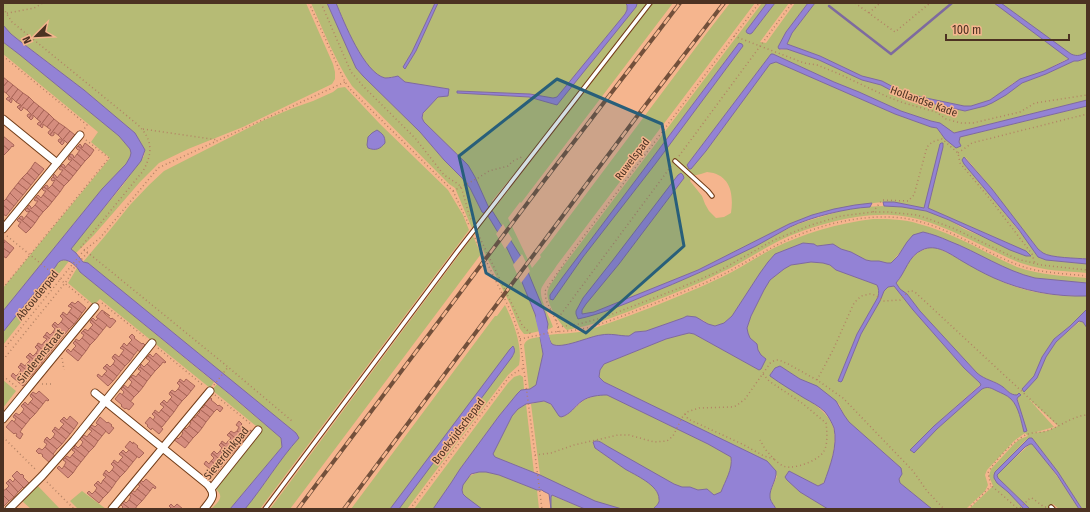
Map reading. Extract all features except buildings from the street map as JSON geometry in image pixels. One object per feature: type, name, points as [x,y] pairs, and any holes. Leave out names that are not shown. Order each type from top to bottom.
[{"type":"street","points":[[3,119],[54,160]]},
{"type":"street","points":[[3,229],[54,160],[80,135]]},
{"type":"street","name":"Sinderenstraat","points":[[3,419],[95,307]]},
{"type":"street","points":[[9,509],[42,476],[74,440],[152,343]]},
{"type":"street","points":[[112,509],[212,388]]},
{"type":"street","points":[[95,392],[205,482],[213,494],[212,498],[204,509]]},
{"type":"street","name":"Sieverdinkpad","points":[[211,489],[258,430]]},
{"type":"lane","points":[[265,509],[496,201],[650,3]]},
{"type":"lane","points":[[675,161],[712,196]]},
{"type":"path","points":[[4,13],[34,8],[43,3]]},
{"type":"path","points":[[309,3],[345,82],[351,90],[453,191],[475,229],[522,325],[533,336]]},
{"type":"path","points":[[321,3],[351,72],[415,138],[444,175],[462,187],[468,211],[513,316],[520,339],[542,509]]},
{"type":"path","name":"Ruwelspad","points":[[558,332],[558,327],[545,297],[547,288],[572,252],[759,3]]},
{"type":"path","points":[[556,322],[792,3]]},
{"type":"path","points":[[855,3],[895,32],[930,3]]},
{"type":"path","points":[[869,13],[880,3]]},
{"type":"path","points":[[3,8],[4,13],[12,22],[143,129],[149,140],[151,150],[148,162],[143,171],[81,247],[292,421]]},
{"type":"path","name":"Hollandse Kade","points":[[734,36],[837,73],[888,97],[936,112],[946,120],[973,123],[1020,112],[1036,103],[1087,95]]},
{"type":"path","points":[[84,250],[93,245],[100,238],[158,168],[345,82]]},
{"type":"path","points":[[958,153],[972,143],[1087,114]]},
{"type":"path","points":[[143,129],[218,140]]},
{"type":"path","points":[[873,212],[882,200],[908,201],[914,195],[927,147],[932,142],[942,139],[958,153],[960,163],[1032,254],[1035,264]]},
{"type":"path","points":[[453,191],[489,171],[508,166],[513,161],[524,156]]},
{"type":"path","points":[[558,327],[579,324],[605,317],[670,292],[717,272],[774,240],[811,225],[841,216],[873,212],[902,213],[929,219],[955,229],[1017,259],[1035,264],[1087,270]]},
{"type":"path","points":[[520,339],[552,332],[569,332],[610,321],[702,284],[780,243],[827,226],[858,219],[890,217],[922,222],[941,228],[1028,268],[1087,276]]},
{"type":"path","points":[[3,233],[53,274]]},
{"type":"path","name":"Abcouderpad","points":[[3,350],[84,250]]},
{"type":"path","points":[[3,360],[88,252]]},
{"type":"path","points":[[816,380],[833,350],[854,303],[861,296],[870,294],[884,301],[900,300],[912,291],[916,293],[1059,426]]},
{"type":"path","points":[[535,455],[551,453],[574,445],[618,435],[629,435],[654,442],[663,442],[670,439],[684,415],[693,409],[725,408],[736,406],[745,399],[771,362],[779,360],[816,380],[843,398],[913,470],[928,492],[944,509]]},
{"type":"path","points":[[212,388],[228,367]]},
{"type":"path","name":"Broekzijdschepad","points":[[410,509],[509,377],[524,368]]},
{"type":"path","points":[[760,440],[765,449],[780,465],[790,468],[813,461],[824,452],[828,434],[826,423],[802,403],[769,382],[763,374]]},
{"type":"path","points":[[3,376],[24,393]]},
{"type":"path","points":[[33,383],[54,384]]},
{"type":"path","points":[[684,415],[688,419],[764,456],[774,459]]},
{"type":"path","points":[[1052,508],[1044,507],[1032,498],[1021,507],[1017,508],[991,486],[988,476],[990,469],[1019,438],[1027,434],[1047,431],[1073,419],[1087,415]]},
{"type":"path","points":[[968,509],[991,486]]},
{"type":"highlighted area","points":[[557,79],[662,124],[684,246],[586,333],[486,273],[459,156]]},
{"type":"green space","points":[[3,3],[306,3],[333,64],[335,79],[332,84],[243,127],[188,149],[159,163],[76,253],[70,249],[123,185],[144,156],[145,150],[135,133],[84,90],[11,34],[3,25]]},
{"type":"green space","points":[[311,3],[327,3],[356,68],[420,132],[470,188],[479,205],[488,216],[510,251],[524,281],[540,331],[524,334],[520,329],[510,304],[471,226],[455,188],[449,184],[352,86],[335,56]]},
{"type":"green space","points":[[336,3],[435,3],[412,52],[403,67],[405,69],[416,51],[438,3],[625,3],[627,5],[627,10],[625,14],[557,97],[553,98],[530,94],[457,91],[457,93],[529,97],[557,105],[636,4],[634,3],[648,3],[543,139],[492,201],[497,205],[653,3],[673,3],[508,218],[532,268],[541,257],[540,255],[730,3],[755,3],[542,287],[541,296],[544,307],[553,327],[547,330],[548,327],[475,177],[467,165],[424,122],[422,118],[429,106],[449,89],[405,82],[398,76],[385,78],[377,74],[369,67],[355,46]]},
{"type":"green space","points":[[762,3],[767,3],[746,31],[747,33],[752,33],[775,3],[789,3],[760,42],[766,43],[795,3],[808,3],[786,32],[778,47],[781,50],[787,49],[819,60],[862,80],[881,85],[907,97],[965,111],[985,106],[1022,83],[1074,61],[1087,58],[1087,100],[954,133],[936,122],[901,111],[771,54],[687,165],[690,169],[706,151],[770,64],[776,62],[895,114],[937,128],[953,146],[961,146],[959,142],[960,137],[1087,106],[1087,259],[1047,255],[1038,249],[966,158],[964,164],[1028,242],[1038,257],[1046,260],[1087,264],[1087,273],[1039,268],[1020,263],[932,223],[906,217],[878,215],[862,216],[831,222],[800,232],[773,244],[735,266],[650,303],[609,319],[567,330],[556,317],[550,305],[547,294],[558,273]],"holes":[[[738,44],[743,46],[656,163],[583,257],[553,300],[550,295],[562,278]],[[943,144],[928,208],[1026,251],[995,242],[964,229],[949,220],[926,211],[902,207],[864,207],[844,210],[804,222],[791,227],[714,266],[669,286],[613,309],[577,317],[578,307],[583,298],[683,175],[684,178],[619,264],[586,304],[582,310],[582,314],[594,312],[698,270],[789,224],[812,215],[855,205],[883,202],[894,202],[924,208]],[[707,172],[721,176],[729,186],[732,198],[731,213],[724,217],[716,218],[709,211],[702,196],[690,181],[692,176]]]},
{"type":"green space","points":[[815,3],[994,3],[1070,59],[1013,83],[990,100],[971,106],[964,106],[912,95],[882,81],[862,76],[820,56],[787,44],[792,33]]},
{"type":"green space","points":[[997,3],[1087,3],[1087,56],[1075,60]]},
{"type":"green space","points":[[3,42],[119,136],[130,149],[131,153],[126,164],[102,189],[3,311],[3,288],[110,158],[91,142],[98,132],[3,54]]},
{"type":"green space","points":[[345,87],[380,124],[448,190],[463,215],[469,230],[260,509],[245,509],[287,451],[299,438],[296,433],[88,263],[83,262],[130,205],[164,171],[262,121],[313,101],[333,92],[338,88]]},
{"type":"green space","points":[[873,219],[891,219],[913,222],[957,238],[1017,267],[1060,276],[1087,278],[1087,283],[1035,278],[1024,275],[960,245],[923,232],[901,251],[891,263],[866,260],[833,244],[817,246],[814,244],[803,243],[775,254],[760,273],[732,316],[724,323],[715,326],[708,324],[703,320],[687,316],[646,331],[635,332],[629,336],[592,337],[576,343],[557,346],[553,345],[550,341],[548,335],[575,333],[592,329],[684,294],[728,274],[772,249],[796,238],[847,223]]},
{"type":"green space","points":[[473,236],[481,254],[290,509],[270,509]]},
{"type":"green space","points":[[934,247],[942,250],[994,278],[1016,287],[1039,293],[1063,296],[1087,296],[1087,309],[1054,339],[1042,357],[1034,376],[1022,389],[1024,391],[1037,378],[1046,357],[1056,342],[1078,323],[1081,321],[1083,322],[1087,328],[1087,509],[1082,509],[1058,472],[1032,438],[1025,441],[995,472],[997,483],[1024,509],[969,509],[993,486],[989,476],[991,469],[1014,444],[1020,439],[1028,436],[1025,433],[1014,441],[987,470],[985,475],[988,485],[985,491],[966,509],[932,509],[900,483],[899,479],[901,468],[849,422],[839,404],[780,366],[771,373],[770,376],[806,398],[823,412],[830,420],[833,427],[835,441],[827,475],[825,481],[821,485],[818,486],[789,471],[785,477],[800,492],[828,509],[776,509],[769,495],[777,476],[747,452],[604,382],[599,377],[600,370],[604,364],[666,339],[689,333],[694,334],[759,370],[766,359],[758,350],[757,344],[750,338],[747,328],[751,316],[764,290],[770,280],[791,265],[811,262],[823,263],[830,265],[836,270],[877,285],[879,291],[878,297],[857,334],[838,381],[842,381],[861,334],[884,291],[888,287],[894,286],[964,368],[981,384],[934,426],[914,452],[937,429],[982,389],[986,388],[993,389],[1006,395],[1014,402],[1024,431],[1017,395],[1011,394],[1000,385],[977,373],[896,283],[912,258],[921,251]],"holes":[[[1028,398],[1058,426],[1047,431],[1033,433],[1054,427]]]},
{"type":"green space","points":[[61,260],[69,261],[3,345],[3,332]]},
{"type":"green space","points":[[77,268],[214,382],[210,388],[100,299],[94,305],[68,283]]},
{"type":"green space","points":[[505,305],[514,326],[520,350],[519,365],[508,375],[407,509],[351,509],[495,316],[497,316]]},
{"type":"green space","points":[[540,337],[543,354],[537,383],[536,386],[529,389],[524,345],[528,340]]},
{"type":"green space","points":[[520,375],[523,377],[524,389],[517,394],[499,416],[433,509],[414,509],[508,383],[514,377]]},
{"type":"green space","points":[[3,380],[16,391],[3,408]]},
{"type":"green space","points":[[217,384],[281,438],[282,447],[230,509],[211,509],[220,499],[220,494],[215,488],[261,430],[212,390]]},
{"type":"green space","points":[[597,395],[607,395],[708,444],[731,457],[730,471],[721,492],[714,495],[707,489],[698,490],[674,484],[594,441],[593,443],[595,448],[646,481],[655,489],[658,494],[659,502],[653,509],[621,509],[602,504],[558,485],[540,475],[531,404],[547,402],[562,417],[567,415],[584,400]]},
{"type":"green space","points":[[526,404],[534,473],[495,457],[492,454],[512,416],[518,409]]},
{"type":"green space","points":[[1030,444],[1032,444],[1051,468],[1079,509],[1059,509],[1053,504],[1048,509],[1030,509],[998,478],[998,473]]},
{"type":"green space","points":[[479,472],[499,475],[537,490],[539,509],[480,508],[466,498],[462,491],[462,485],[464,482]]},
{"type":"green space","points":[[37,485],[60,509],[31,509],[22,501]]},
{"type":"green space","points":[[82,491],[106,509],[78,509],[70,501]]},
{"type":"green space","points":[[551,495],[585,509],[551,509]]},
{"type":"shaded area","points":[[327,3],[336,3],[362,57],[377,74],[385,78],[398,76],[405,82],[449,89],[448,96],[438,97],[423,113],[422,118],[424,122],[468,165],[488,206],[523,260],[545,313],[548,324],[547,330],[540,331],[535,314],[505,244],[488,216],[482,212],[470,188],[420,132],[356,68]]},
{"type":"shaded area","points":[[435,3],[438,3],[416,51],[405,69],[403,67],[412,52]]},
{"type":"shaded area","points":[[625,3],[637,4],[557,105],[529,97],[457,93],[457,91],[530,94],[553,98],[557,97],[625,14],[627,5]]},
{"type":"shaded area","points":[[767,3],[775,3],[752,33],[747,33],[746,31]]},
{"type":"shaded area","points":[[808,3],[815,3],[792,33],[787,44],[820,56],[862,76],[882,81],[912,95],[964,106],[971,106],[990,100],[1020,79],[1044,71],[1069,59],[994,3],[1001,3],[1071,54],[1079,55],[1087,52],[1087,58],[1074,61],[1022,83],[992,103],[965,111],[898,94],[881,85],[862,80],[819,60],[787,49],[779,49],[778,47],[786,32]]},
{"type":"shaded area","points":[[3,25],[11,34],[84,90],[135,133],[145,150],[141,161],[71,249],[83,262],[88,263],[296,433],[299,438],[245,509],[230,509],[282,447],[281,438],[80,272],[72,263],[65,260],[59,262],[3,332],[3,311],[102,189],[126,164],[131,153],[130,149],[119,136],[3,42]]},
{"type":"shaded area","points":[[739,43],[743,46],[656,163],[583,257],[553,300],[550,299],[550,295],[562,278]]},
{"type":"shaded area","points":[[771,54],[901,111],[940,123],[954,133],[1087,100],[1087,106],[960,137],[959,142],[961,146],[956,148],[945,139],[937,128],[895,114],[776,62],[770,64],[706,151],[691,169],[689,169],[687,165]]},
{"type":"shaded area","points":[[377,130],[383,135],[385,143],[378,149],[368,148],[368,137]]},
{"type":"shaded area","points":[[941,143],[943,143],[943,147],[928,208],[1026,251],[1031,256],[1026,256],[1010,250],[949,220],[926,211],[884,206],[883,202],[894,202],[924,208]]},
{"type":"shaded area","points":[[964,157],[992,189],[1038,249],[1047,255],[1064,258],[1087,259],[1087,264],[1046,260],[1038,257],[1019,230],[964,164],[962,160]]},
{"type":"shaded area","points":[[681,173],[684,178],[619,264],[586,304],[582,310],[582,314],[594,312],[698,270],[789,224],[812,215],[834,209],[872,203],[870,207],[840,211],[799,223],[714,266],[628,303],[595,315],[578,319],[576,311],[583,298]]},
{"type":"shaded area","points":[[923,232],[960,245],[1024,275],[1035,278],[1087,283],[1087,296],[1051,294],[1028,290],[994,278],[943,250],[927,248],[913,256],[896,283],[977,373],[1000,385],[1011,394],[1017,395],[1019,393],[1021,395],[1017,399],[1027,431],[1024,432],[1018,410],[1014,402],[1006,395],[993,389],[986,388],[982,389],[937,429],[914,453],[910,450],[934,426],[981,385],[980,383],[964,368],[894,286],[888,287],[884,291],[861,334],[842,381],[838,381],[857,334],[878,297],[879,292],[877,285],[836,270],[830,265],[811,262],[791,265],[770,280],[751,316],[747,328],[748,333],[750,338],[757,344],[761,355],[766,359],[761,369],[759,370],[694,334],[689,333],[666,339],[604,364],[600,370],[599,377],[604,382],[767,461],[776,471],[770,497],[771,502],[776,509],[653,509],[659,502],[658,494],[655,489],[646,481],[625,469],[595,448],[593,442],[598,441],[602,443],[674,484],[698,490],[707,489],[714,495],[721,492],[730,470],[731,457],[708,444],[607,395],[601,395],[585,399],[561,417],[551,404],[544,401],[526,404],[518,409],[512,416],[493,454],[495,457],[540,475],[595,501],[622,509],[585,509],[552,495],[551,509],[549,494],[542,490],[537,490],[499,475],[479,472],[471,474],[463,485],[462,490],[466,497],[482,509],[433,509],[460,469],[517,394],[521,390],[530,389],[536,385],[543,354],[540,337],[548,335],[552,344],[562,345],[605,334],[629,336],[635,332],[646,331],[687,316],[696,317],[715,326],[724,323],[732,316],[760,273],[775,254],[803,243],[814,244],[817,246],[833,244],[866,260],[891,263],[913,235]]},
{"type":"shaded area","points":[[1087,309],[1087,328],[1083,322],[1079,321],[1056,342],[1046,357],[1037,378],[1024,392],[1022,389],[1034,376],[1042,357],[1054,339]]},
{"type":"shaded area","points":[[513,346],[515,351],[512,357],[399,509],[390,509],[510,349]]},
{"type":"shaded area","points":[[780,366],[800,379],[817,386],[836,401],[849,422],[901,468],[902,474],[899,479],[900,483],[932,509],[828,509],[800,492],[787,480],[785,477],[789,471],[818,486],[824,483],[833,456],[835,435],[834,428],[823,410],[770,376],[775,368]]},
{"type":"shaded area","points":[[1029,438],[1032,438],[1058,472],[1082,509],[1079,509],[1057,475],[1032,444],[1025,447],[997,475],[998,478],[1030,509],[1024,509],[997,483],[994,478],[995,472]]},
{"type":"pier","points":[[503,224],[512,239],[505,249],[496,234]]},
{"type":"pier","points":[[522,254],[530,271],[521,283],[513,265]]},
{"type":"waterway","points":[[829,6],[891,54],[952,3]]},
{"type":"waterway","points":[[540,318],[547,347]]},
{"type":"railway","points":[[298,509],[544,181],[680,3]]},
{"type":"railway","points":[[344,509],[641,111],[724,3]]}]
